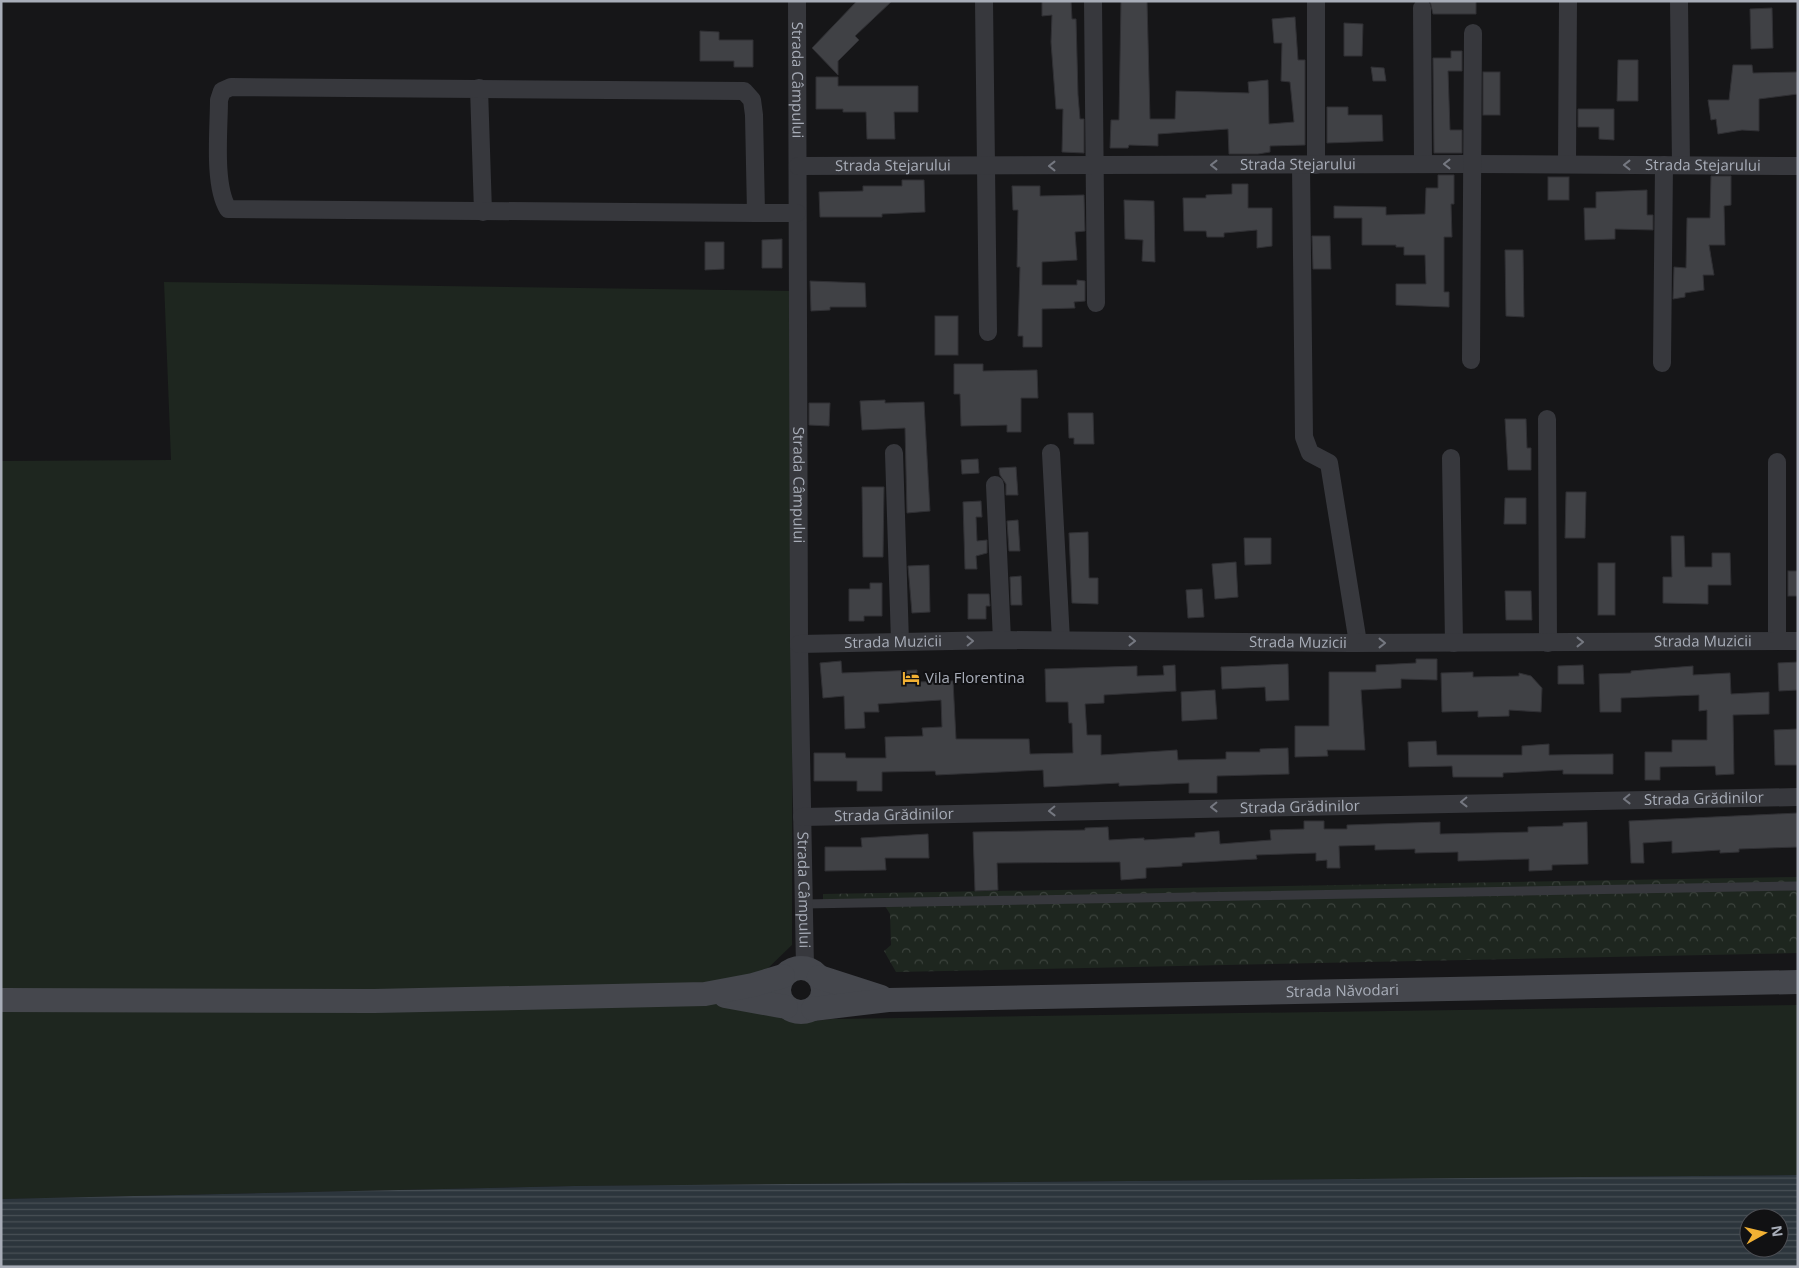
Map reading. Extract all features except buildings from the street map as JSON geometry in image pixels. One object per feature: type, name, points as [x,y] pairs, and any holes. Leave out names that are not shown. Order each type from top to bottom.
[{"type":"main road","points":[[786,1007],[778,994],[778,987],[802,974]]},
{"type":"main road","points":[[1,1000],[374,1001],[709,994],[786,1007],[799,1012],[813,1009],[822,998],[822,983],[802,974],[709,994]]},
{"type":"main road","name":"Strada Năvodari","points":[[802,974],[888,1000]]},
{"type":"main road","name":"Strada Năvodari","points":[[813,1009],[888,1000],[1798,982]]},
{"type":"street","name":"Strada Câmpului","points":[[797,1],[799,644],[804,904],[802,974]]},
{"type":"street","points":[[984,1],[988,332]]},
{"type":"street","points":[[1093,1],[1096,303]]},
{"type":"street","points":[[1316,1],[1308,165],[1304,437],[1310,453],[1329,463],[1358,643]]},
{"type":"street","points":[[1567,164],[1568,1]]},
{"type":"street","points":[[1662,363],[1680,2]]},
{"type":"street","points":[[1422,8],[1423,164]]},
{"type":"street","points":[[1471,360],[1473,33]]},
{"type":"street","points":[[756,213],[754,115],[752,100],[744,91],[231,87],[222,91],[219,100],[221,198],[228,209],[483,212],[756,213],[797,213]]},
{"type":"street","points":[[479,88],[483,212]]},
{"type":"street","name":"Strada Stejarului","points":[[798,166],[1423,164],[1798,166]]},
{"type":"street","points":[[1548,419],[1548,643]]},
{"type":"street","points":[[894,453],[900,642]]},
{"type":"street","points":[[1051,453],[1061,640]]},
{"type":"street","points":[[1451,458],[1454,643]]},
{"type":"street","points":[[1777,462],[1777,641]]},
{"type":"street","points":[[994,486],[1002,640]]},
{"type":"street","name":"Strada Muzicii","points":[[799,644],[1002,640],[1358,643],[1798,641]]},
{"type":"street","name":"Strada Grădinilor","points":[[802,817],[1798,796]]},
{"type":"lane","points":[[804,904],[1798,886]]},
{"type":"green space","points":[[164,282],[793,291],[792,945],[763,973],[765,1013],[796,1023],[832,1019],[1798,1005],[1798,1175],[575,1186],[1,1199],[1,461],[171,460]]},
{"type":"green space","points":[[1798,877],[1798,953],[896,972],[884,951],[891,945],[890,914],[885,906],[823,906],[823,894]]},
{"type":"shaded area","points":[[1798,1175],[1798,1267],[1,1267],[1,1199],[575,1186]]},
{"type":"place","name":"Vila Florentina","points":[[911,678]]}]
